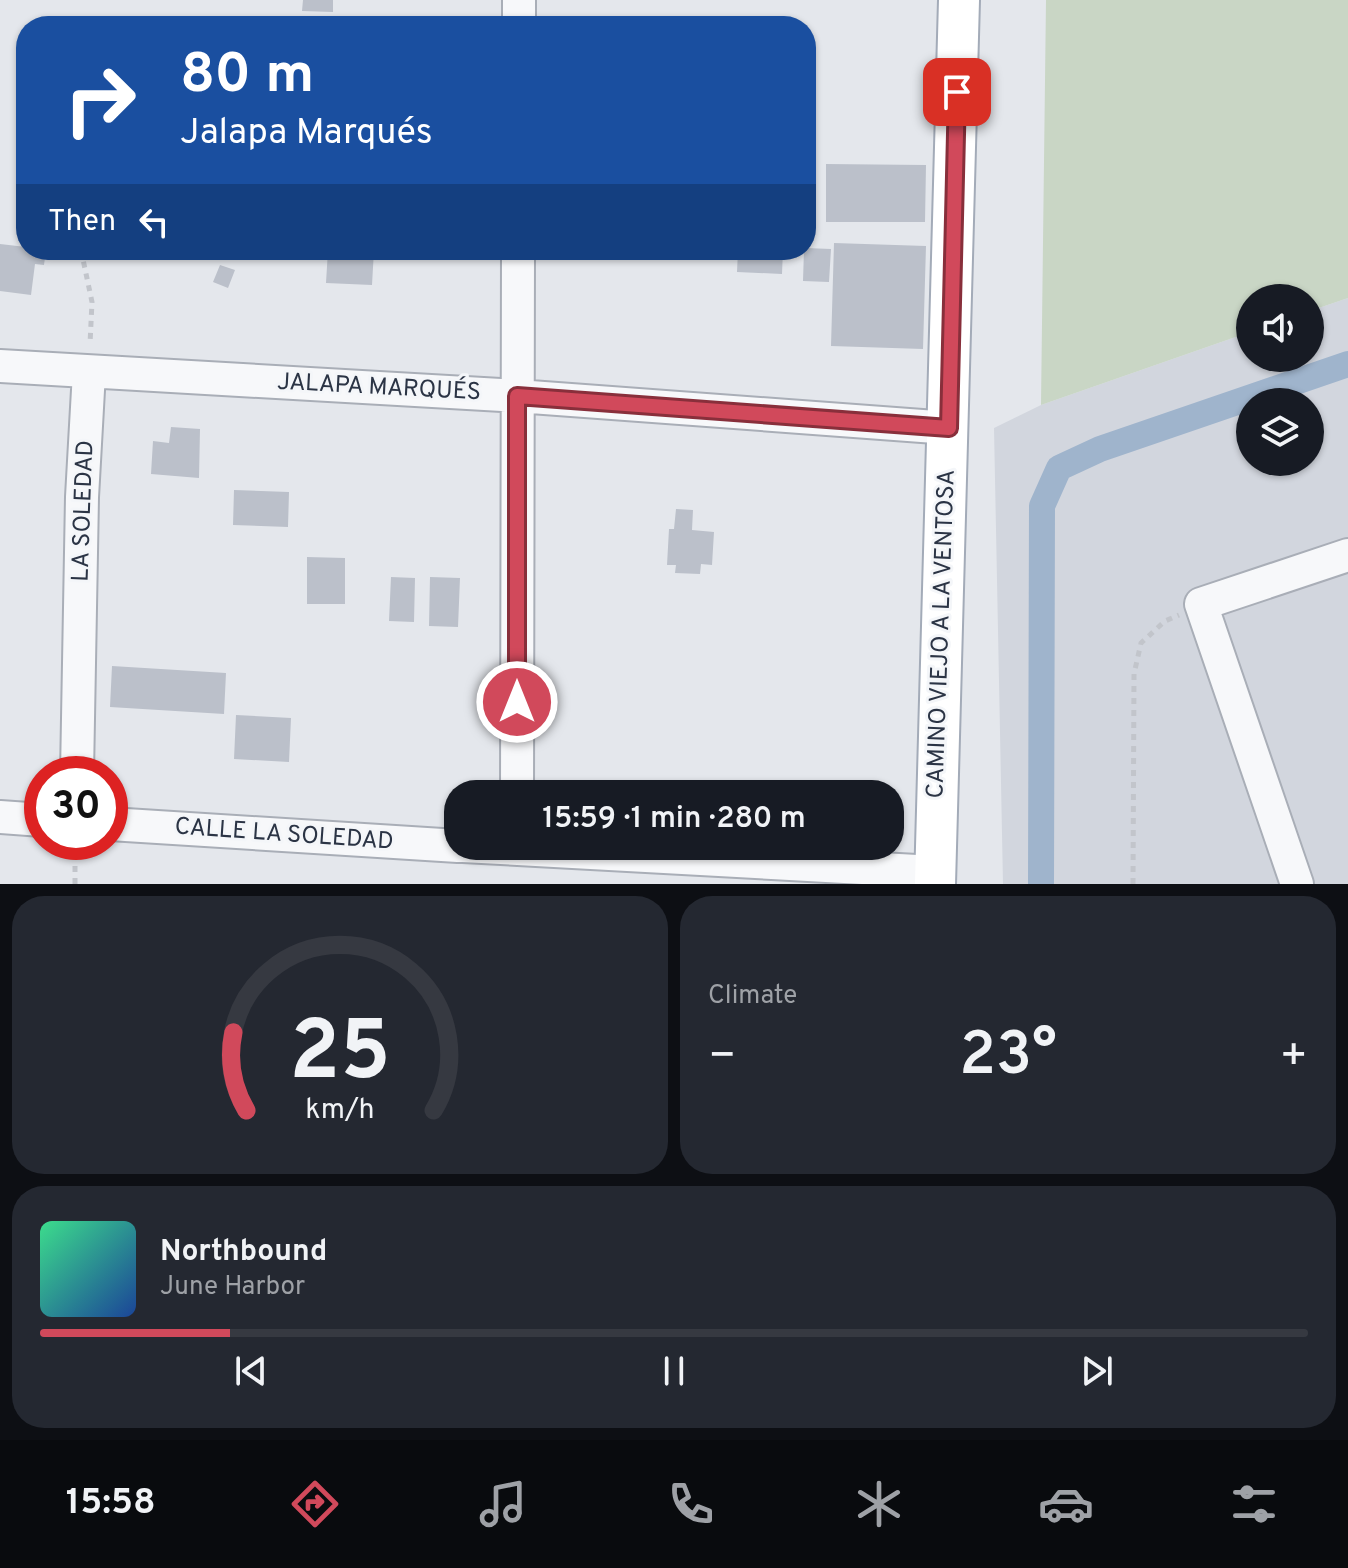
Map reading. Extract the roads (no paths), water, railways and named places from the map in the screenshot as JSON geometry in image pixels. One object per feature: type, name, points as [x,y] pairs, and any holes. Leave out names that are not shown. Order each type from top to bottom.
[{"type":"main road","name":"CAMINO VIEJO A LA VENTOSA","points":[[935,878],[959,0]]},
{"type":"street","points":[[517,780],[518,260]]},
{"type":"street","name":"JALAPA MARQUÉS","points":[[0,366],[517,396],[949,428]]},
{"type":"street","name":"LA SOLEDAD","points":[[78,756],[82,497],[89,372]]},
{"type":"street","points":[[1297,884],[1201,604],[1348,555]]},
{"type":"street","points":[[0,817],[24,819]]},
{"type":"street","name":"CALLE LA SOLEDAD","points":[[128,825],[444,845]]},
{"type":"street","name":"CALLE LA SOLEDAD","points":[[684,860],[935,878]]},
{"type":"waterway","points":[[1041,884],[1042,506],[1059,468],[1100,449],[1348,364]]}]
